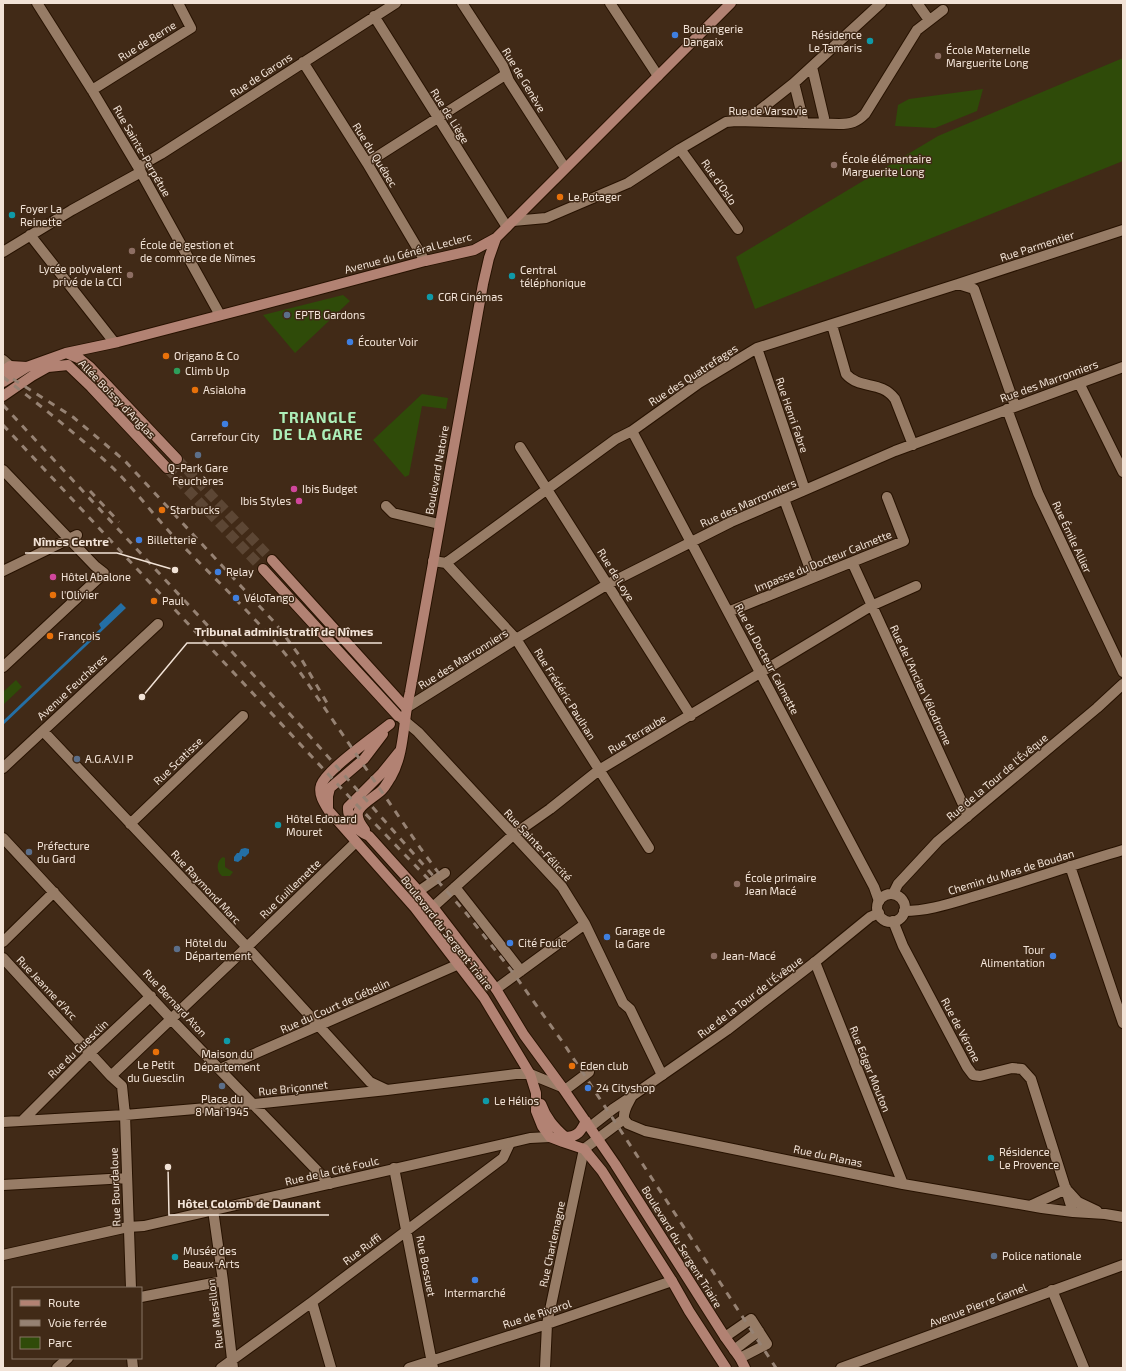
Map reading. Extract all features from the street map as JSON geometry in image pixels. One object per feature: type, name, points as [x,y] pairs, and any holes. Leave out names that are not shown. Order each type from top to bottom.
[{"type":"main road","name":"Avenue du Général Leclerc","points":[[3,382],[27,367],[66,353],[220,315],[425,261],[474,250],[496,238],[731,3]]},
{"type":"main road","name":"Boulevard Natoire","points":[[406,708],[411,688],[439,524],[483,284],[489,258],[496,238]]},
{"type":"main road","points":[[66,353],[68,365]]},
{"type":"main road","name":"Allée Boissy d'Anglas","points":[[66,353],[80,359],[90,367],[177,459]]},
{"type":"main road","name":"Allée Boissy d'Anglas","points":[[3,396],[48,367],[68,365],[91,387],[167,468]]},
{"type":"main road","name":"Avenue du Général Leclerc","points":[[5,366],[27,367]]},
{"type":"main road","points":[[272,560],[406,708],[402,719],[399,752],[396,766],[384,788],[359,810],[359,823],[368,836]]},
{"type":"main road","points":[[262,568],[402,719]]},
{"type":"main road","name":"Boulevard du Sergent Triaire","points":[[402,719],[390,724],[363,744],[326,776],[320,786],[321,796],[328,811],[415,908],[484,998],[530,1074],[536,1093],[536,1111],[542,1126],[550,1137]]},
{"type":"main road","name":"Boulevard du Sergent Triaire","points":[[399,752],[382,773],[348,806],[350,820],[368,836],[433,907],[496,989],[524,1036],[564,1088],[598,1138],[745,1368]]},
{"type":"main road","points":[[536,1093],[545,1114],[554,1128],[565,1137]]},
{"type":"main road","points":[[550,1137],[575,1136],[588,1124]]},
{"type":"main road","points":[[550,1137],[584,1149],[602,1171],[726,1368]]},
{"type":"street","name":"Rue Sainte-Perpétue","points":[[37,3],[140,169],[220,315]]},
{"type":"street","name":"Rue de Berne","points":[[92,90],[191,28],[178,3]]},
{"type":"street","name":"Rue de Garons","points":[[3,252],[140,169],[167,150],[396,3]]},
{"type":"street","name":"Rue de Genève","points":[[462,3],[503,66],[505,75],[565,168]]},
{"type":"street","points":[[610,3],[658,76]]},
{"type":"street","points":[[736,121],[756,113],[794,83],[881,3]]},
{"type":"street","points":[[917,3],[929,20]]},
{"type":"street","name":"Rue de Varsovie","points":[[510,224],[546,218],[628,183],[680,149],[726,122],[850,124],[859,121],[865,114],[917,30],[943,10]]},
{"type":"street","name":"Rue de Liège","points":[[374,16],[437,118],[510,224]]},
{"type":"street","name":"Rue du Québec","points":[[303,62],[367,163],[425,261]]},
{"type":"street","points":[[812,67],[824,118]]},
{"type":"street","points":[[367,163],[505,75]]},
{"type":"street","points":[[794,83],[804,123]]},
{"type":"street","name":"Rue d'Oslo","points":[[680,149],[738,229]]},
{"type":"street","name":"Rue Parmentier","points":[[958,284],[1123,230]]},
{"type":"street","points":[[30,235],[114,342]]},
{"type":"street","points":[[958,284],[974,289],[1011,408]]},
{"type":"street","name":"Rue des Quatrefages","points":[[446,563],[616,439],[632,431],[699,382],[757,348],[958,284]]},
{"type":"street","points":[[832,325],[846,374],[850,379],[886,390],[891,394],[913,445]]},
{"type":"street","name":"Rue Henri Fabre","points":[[757,348],[805,490]]},
{"type":"street","name":"Rue des Marronniers","points":[[406,708],[516,639],[608,584],[731,522],[895,451],[1123,367]]},
{"type":"street","points":[[1079,383],[1123,472]]},
{"type":"street","name":"Rue Émile Allier","points":[[1011,408],[1038,494],[1123,672]]},
{"type":"street","name":"Rue du Docteur Calmette","points":[[632,431],[874,887],[879,901]]},
{"type":"street","name":"Rue de Loye","points":[[520,447],[548,489],[690,716]]},
{"type":"street","points":[[3,667],[104,572],[94,566],[73,537],[5,476]]},
{"type":"street","name":"Impasse du Docteur Calmette","points":[[728,612],[904,541],[887,497]]},
{"type":"street","points":[[784,499],[812,577]]},
{"type":"street","points":[[386,506],[393,513],[439,524]]},
{"type":"street","points":[[3,571],[73,537]]},
{"type":"street","points":[[433,561],[446,563]]},
{"type":"street","name":"Rue de l'Ancien Vélodrome","points":[[852,562],[966,811],[967,817]]},
{"type":"street","name":"Rue Frédéric Paulhan","points":[[446,563],[516,639],[649,848]]},
{"type":"street","name":"Rue Terraube","points":[[433,907],[513,835],[550,809],[599,770],[761,674],[871,606],[916,586]]},
{"type":"street","name":"Avenue Feuchères","points":[[3,768],[158,624]]},
{"type":"street","name":"Rue de la Tour de l'Évêque","points":[[893,894],[898,884],[938,841],[1097,708],[1123,684]]},
{"type":"street","name":"Rue Scatisse","points":[[130,824],[243,716]]},
{"type":"street","name":"Rue Sainte-Félicité","points":[[402,719],[418,732],[562,886],[585,924],[623,1002],[630,1009],[662,1075]]},
{"type":"street","name":"Rue Raymond Marc","points":[[43,730],[370,1082],[387,1090]]},
{"type":"street","name":"Rue Bernard Aton","points":[[3,838],[171,1019],[220,1068],[330,1184]]},
{"type":"street","name":"Rue Guillemette","points":[[111,1076],[247,948],[356,842]]},
{"type":"street","name":"Chemin du Mas de Boudan","points":[[904,911],[929,909],[1023,882],[1123,850]]},
{"type":"street","points":[[1070,866],[1123,1023]]},
{"type":"street","points":[[419,891],[445,873]]},
{"type":"street","points":[[455,887],[521,971]]},
{"type":"street","points":[[3,942],[54,892]]},
{"type":"street","points":[[893,894],[901,898],[904,911],[900,918],[892,921],[884,919],[878,913],[877,909],[879,901],[885,895],[893,894]]},
{"type":"street","name":"Rue de la Tour de l'Évêque","points":[[588,1124],[613,1109],[727,1030],[815,962],[870,917],[878,913]]},
{"type":"street","name":"Rue de Vérone","points":[[892,921],[903,946],[967,1067],[973,1075],[980,1076],[1012,1068],[1022,1069],[1032,1079],[1073,1212]]},
{"type":"street","points":[[496,989],[585,924]]},
{"type":"street","name":"Rue Jeanne d'Arc","points":[[3,958],[111,1076],[122,1086]]},
{"type":"street","name":"Rue Edgar Mouton","points":[[815,962],[903,1184]]},
{"type":"street","name":"Rue du Court de Gébelin","points":[[220,1068],[459,964]]},
{"type":"street","name":"Rue du Guesclin","points":[[23,1120],[90,1053],[151,996]]},
{"type":"street","points":[[564,1088],[589,1072]]},
{"type":"street","name":"Rue Briçonnet","points":[[3,1122],[125,1115],[254,1104],[387,1090],[516,1074],[530,1074],[564,1088]]},
{"type":"street","name":"Rue Bourdaloue","points":[[122,1086],[125,1115],[131,1287]]},
{"type":"street","points":[[584,1149],[624,1119],[626,1107],[632,1096]]},
{"type":"street","name":"Rue du Planas","points":[[624,1119],[628,1124],[645,1131],[903,1184],[1073,1212],[1123,1217]]},
{"type":"street","name":"Rue de la Cité Foulc","points":[[3,1256],[128,1226],[144,1226],[530,1138],[550,1137]]},
{"type":"street","name":"Rue Ruffi","points":[[221,1368],[233,1364],[312,1302],[503,1158],[510,1143]]},
{"type":"street","name":"Rue Charlemagne","points":[[546,1368],[548,1324],[584,1149]]},
{"type":"street","name":"Rue Bossuet","points":[[394,1168],[433,1364]]},
{"type":"street","points":[[3,1185],[127,1178]]},
{"type":"street","points":[[1032,1205],[1066,1188]]},
{"type":"street","name":"Rue de Vérone","points":[[1066,1188],[1078,1202],[1105,1214]]},
{"type":"street","name":"Rue Massillon","points":[[213,1210],[233,1364]]},
{"type":"street","name":"Avenue Pierre Gamel","points":[[843,1368],[1123,1265]]},
{"type":"street","points":[[142,1297],[223,1281]]},
{"type":"street","name":"Rue de Rivarol","points":[[409,1368],[433,1364],[672,1281]]},
{"type":"street","points":[[1052,1290],[1084,1368]]},
{"type":"street","points":[[312,1302],[331,1368]]},
{"type":"street","points":[[725,1337],[751,1319],[767,1344],[737,1354]]},
{"type":"street","points":[[737,1354],[759,1331]]},
{"type":"street","points":[[57,1368],[67,1359]]},
{"type":"green space","points":[[1123,58],[1123,161],[755,309],[736,257],[938,136]]},
{"type":"green space","points":[[983,89],[977,111],[935,128],[895,126],[898,105],[909,99]]},
{"type":"green space","points":[[343,295],[350,301],[295,353],[263,315]]},
{"type":"green space","points":[[422,394],[448,398],[446,409],[422,406],[409,475],[405,477],[373,440]]},
{"type":"green space","points":[[16,680],[22,687],[4,704],[3,692]]},
{"type":"green space","points":[[223,857],[225,858],[225,867],[233,872],[230,876],[222,876],[218,869],[218,863]]},
{"type":"water","points":[[121,603],[126,608],[3,725],[3,721],[101,628],[99,624]]},
{"type":"water","points":[[241,849],[249,849],[249,853],[245,857],[242,856],[242,859],[238,862],[234,861],[234,857],[237,853],[239,853]]},
{"type":"tunnel","points":[[177,459],[272,560]]},
{"type":"tunnel","points":[[167,468],[263,569]]},
{"type":"railway","points":[[3,377],[59,421],[113,468],[161,523],[273,639],[302,675],[443,879]]},
{"type":"railway","points":[[13,379],[73,417],[125,461],[276,624],[299,655],[327,703]]},
{"type":"railway","points":[[3,405],[299,724],[466,913],[514,974],[564,1044],[776,1368]]},
{"type":"railway","points":[[3,425],[355,803],[434,885]]},
{"type":"railway","points":[[90,491],[119,522]]},
{"type":"place","name":"Boulangerie Dangaix","points":[[675,35]]},
{"type":"place","name":"Résidence Le Tamaris","points":[[870,41]]},
{"type":"place","name":"École Maternelle Marguerite Long","points":[[938,56]]},
{"type":"place","name":"École élémentaire Marguerite Long","points":[[834,165]]},
{"type":"place","name":"Le Potager","points":[[560,197]]},
{"type":"place","name":"Foyer La Reinette","points":[[12,215]]},
{"type":"place","name":"École de gestion et de commerce de Nîmes","points":[[132,251]]},
{"type":"place","name":"Lycée polyvalent privé de la CCI","points":[[130,275]]},
{"type":"place","name":"Central téléphonique","points":[[512,276]]},
{"type":"place","name":"CGR Cinémas","points":[[430,297]]},
{"type":"place","name":"EPTB Gardons","points":[[287,315]]},
{"type":"place","name":"Écouter Voir","points":[[350,342]]},
{"type":"place","name":"Origano & Co","points":[[166,356]]},
{"type":"place","name":"Climb Up","points":[[177,371]]},
{"type":"place","name":"Asialoha","points":[[195,390]]},
{"type":"place","name":"Carrefour City","points":[[225,424]]},
{"type":"place","name":"Q-Park Gare Feuchères","points":[[198,455]]},
{"type":"place","name":"Ibis Budget","points":[[294,489]]},
{"type":"place","name":"Ibis Styles","points":[[299,501]]},
{"type":"place","name":"Starbucks","points":[[162,510]]},
{"type":"place","name":"Billetterie","points":[[139,540]]},
{"type":"place","name":"Nîmes Centre","points":[[175,570]]},
{"type":"place","name":"Relay","points":[[218,572]]},
{"type":"place","name":"Hôtel Abalone","points":[[53,577]]},
{"type":"place","name":"l'Olivier","points":[[53,595]]},
{"type":"place","name":"VéloTango","points":[[236,598]]},
{"type":"place","name":"Paul","points":[[154,601]]},
{"type":"place","name":"François","points":[[50,636]]},
{"type":"place","name":"Tribunal administratif de Nîmes","points":[[142,697]]},
{"type":"place","name":"A.G.A.V.I P","points":[[77,759]]},
{"type":"place","name":"Hôtel Edouard Mouret","points":[[278,825]]},
{"type":"place","name":"Préfecture du Gard","points":[[29,852]]},
{"type":"place","name":"École primaire Jean Macé","points":[[737,884]]},
{"type":"place","name":"Garage de la Gare","points":[[607,937]]},
{"type":"place","name":"Cité Foulc","points":[[510,943]]},
{"type":"place","name":"Hôtel du Département","points":[[177,949]]},
{"type":"place","name":"Jean-Macé","points":[[714,956]]},
{"type":"place","name":"Tour Alimentation","points":[[1053,956]]},
{"type":"place","name":"Maison du Département","points":[[227,1041]]},
{"type":"place","name":"Le Petit du Guesclin","points":[[156,1052]]},
{"type":"place","name":"Eden club","points":[[572,1066]]},
{"type":"place","name":"Place du 8 Mai 1945","points":[[222,1086]]},
{"type":"place","name":"24 Cityshop","points":[[588,1088]]},
{"type":"place","name":"Le Hélios","points":[[486,1101]]},
{"type":"place","name":"Résidence Le Provence","points":[[991,1158]]},
{"type":"place","name":"Hôtel Colomb de Daunant","points":[[168,1167]]},
{"type":"place","name":"Police nationale","points":[[994,1256]]},
{"type":"place","name":"Musée des Beaux-Arts","points":[[175,1257]]},
{"type":"place","name":"Intermarché","points":[[475,1280]]},
{"type":"district","name":"TRIANGLE DE LA GARE","points":[[318,426]]}]
